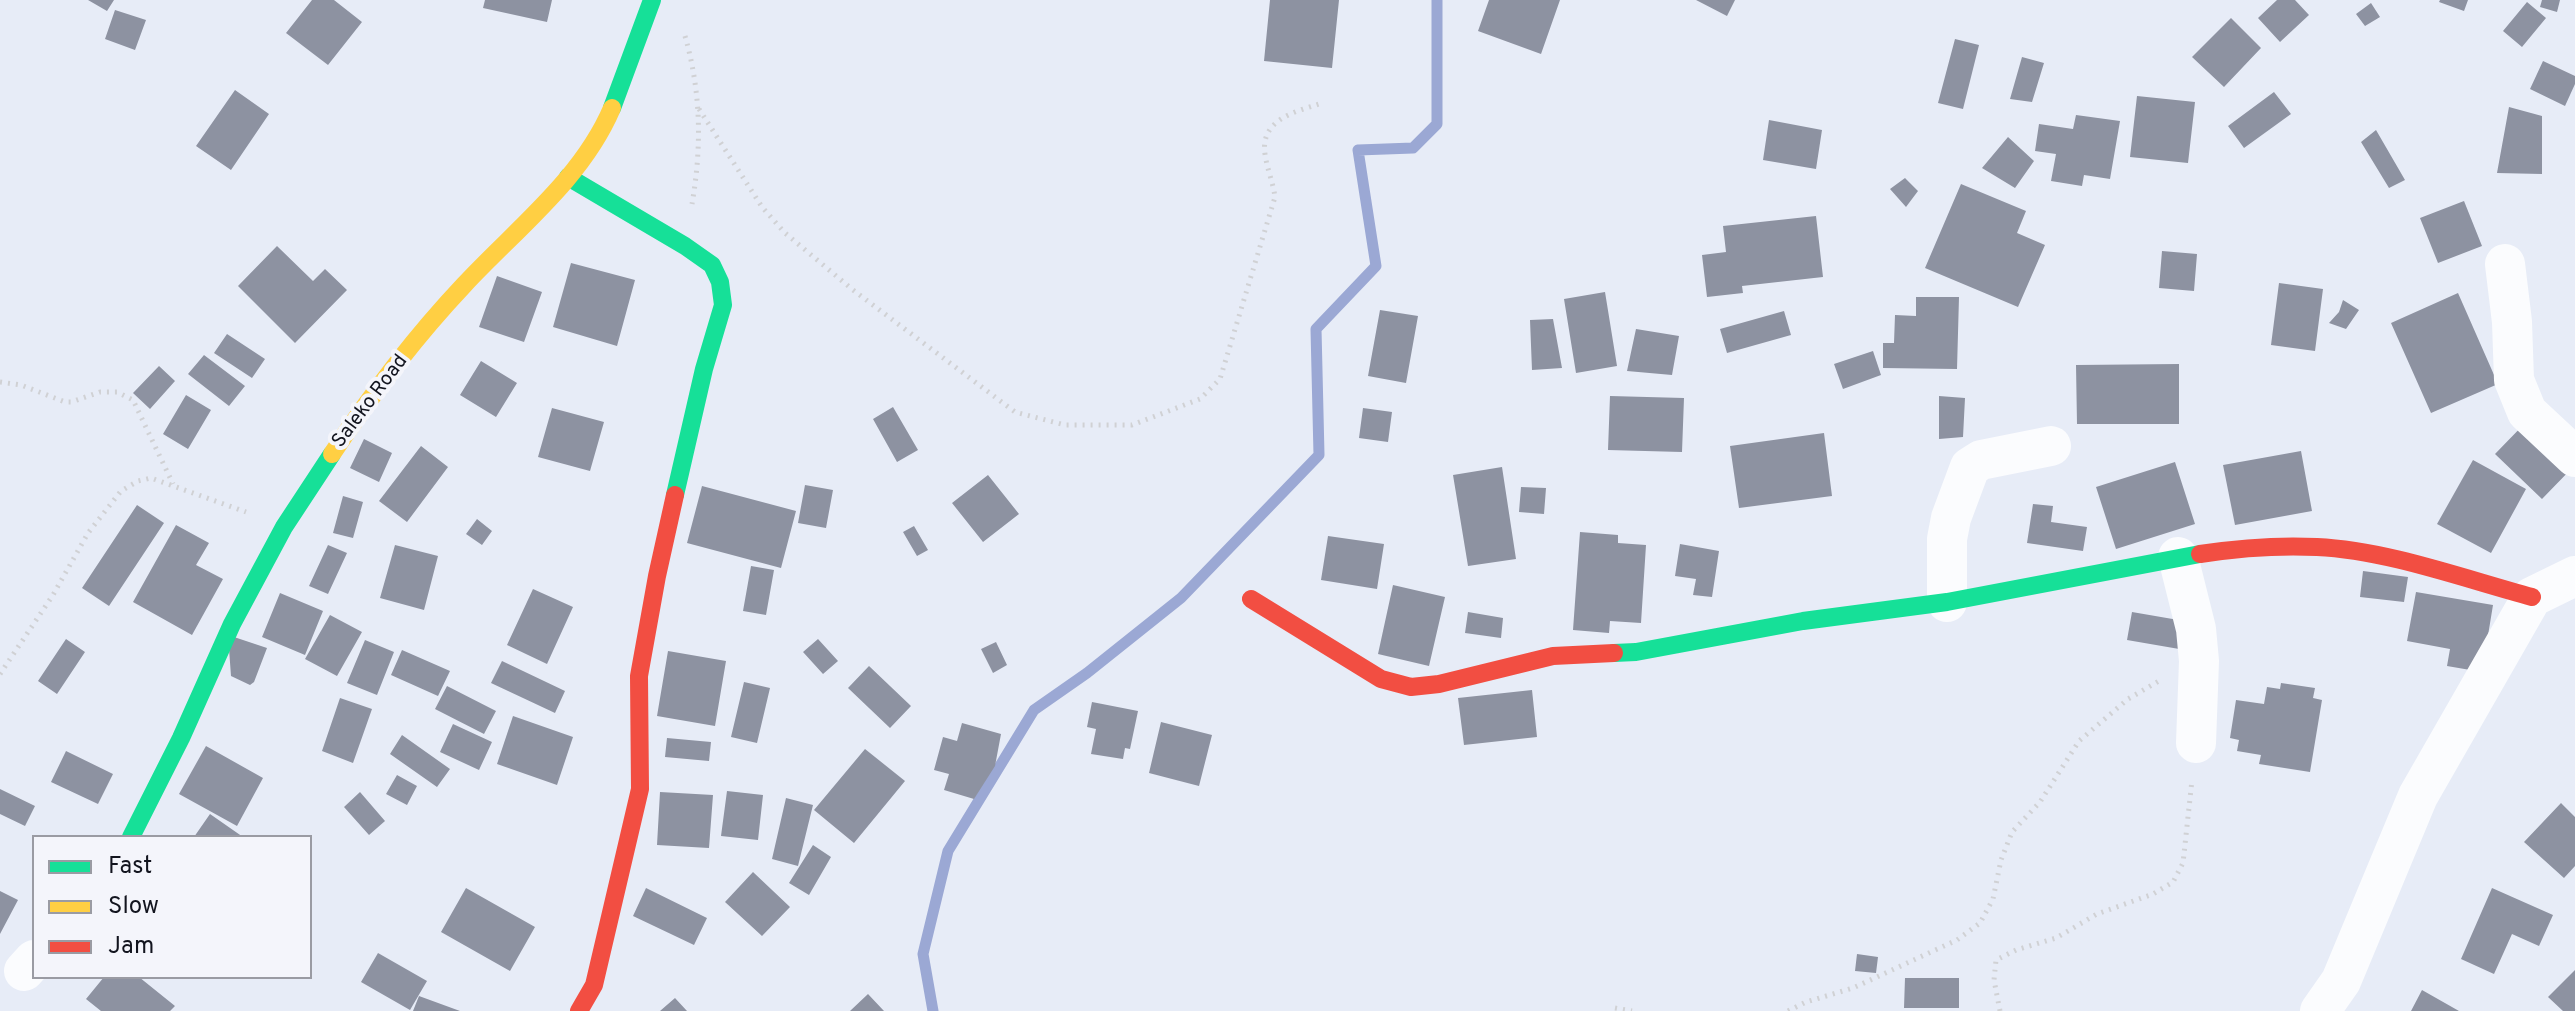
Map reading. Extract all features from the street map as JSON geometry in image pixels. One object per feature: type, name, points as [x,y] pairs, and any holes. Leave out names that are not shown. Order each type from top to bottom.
[{"type":"street","name":"Saleko Road","points":[[132,835],[181,738],[232,624],[284,527],[365,404],[461,288],[568,177],[601,133],[629,67],[652,0]]},
{"type":"street","points":[[568,177],[712,265],[720,282],[723,305],[704,369],[657,576],[639,676],[640,789],[594,985],[579,1011]]},
{"type":"street","points":[[2505,264],[2512,322],[2514,380],[2527,412],[2575,457]]},
{"type":"street","points":[[1947,602],[1946,556],[1951,518],[1970,467],[1981,460],[2051,446]]},
{"type":"street","points":[[1251,599],[1381,679],[1411,687],[1439,684],[1553,656],[1636,652],[1803,621],[1947,602],[2178,557],[2249,547],[2319,547],[2391,559],[2532,597]]},
{"type":"street","points":[[2178,557],[2196,629],[2199,661],[2196,743]]},
{"type":"street","points":[[2320,1011],[2341,981],[2418,796],[2532,597],[2575,576]]},
{"type":"path","points":[[683,27],[694,68],[699,109],[694,189],[685,246]]},
{"type":"path","points":[[699,109],[762,207],[785,233],[853,290],[1015,412],[1065,425],[1132,425],[1200,399],[1220,379],[1275,197],[1264,150],[1267,134],[1281,117],[1319,104]]},
{"type":"path","points":[[0,382],[21,385],[65,402],[108,392],[117,392],[133,400],[173,484]]},
{"type":"path","points":[[0,674],[53,595],[88,533],[121,491],[138,481],[151,478],[173,484],[284,527]]},
{"type":"path","points":[[1788,1011],[1806,1002],[1853,988],[1957,940],[1980,923],[1993,899],[2001,860],[2012,832],[2040,802],[2079,741],[2128,699],[2199,661]]},
{"type":"path","points":[[2000,1011],[1994,980],[1996,960],[2016,950],[2056,938],[2097,914],[2153,894],[2173,882],[2183,863],[2196,743]]},
{"type":"path","points":[[1805,1011],[1806,1002]]},
{"type":"path","points":[[1615,1008],[1632,1011]]},
{"type":"building","points":[[88,0],[114,0],[107,11]]},
{"type":"building","points":[[312,0],[334,0],[362,22],[328,65],[286,33]]},
{"type":"building","points":[[485,0],[552,0],[547,22],[483,8]]},
{"type":"building","points":[[1270,0],[1339,0],[1332,68],[1264,61]]},
{"type":"building","points":[[1489,0],[1560,0],[1541,54],[1478,31]]},
{"type":"building","points":[[1696,0],[1735,0],[1727,16]]},
{"type":"building","points":[[2277,0],[2295,0],[2309,15],[2280,42],[2258,18]]},
{"type":"building","points":[[2440,0],[2468,0],[2464,11]]},
{"type":"building","points":[[2542,0],[2560,0],[2557,12],[2540,7]]},
{"type":"building","points":[[2527,2],[2546,18],[2522,47],[2503,31]]},
{"type":"building","points":[[2371,3],[2380,17],[2365,26],[2356,14]]},
{"type":"building","points":[[115,10],[146,20],[135,50],[105,39]]},
{"type":"building","points":[[2231,18],[2261,48],[2224,87],[2192,57]]},
{"type":"building","points":[[1955,39],[1979,45],[1963,109],[1938,103]]},
{"type":"building","points":[[2022,57],[2044,63],[2032,102],[2010,99]]},
{"type":"building","points":[[2543,61],[2575,76],[2575,84],[2565,106],[2530,89]]},
{"type":"building","points":[[235,90],[269,114],[231,170],[196,146]]},
{"type":"building","points":[[2274,92],[2291,114],[2244,148],[2228,126]]},
{"type":"building","points":[[2137,96],[2195,102],[2188,163],[2130,157]]},
{"type":"building","points":[[2509,107],[2542,116],[2542,174],[2497,173]]},
{"type":"building","points":[[2076,115],[2120,121],[2110,179],[2084,175],[2082,186],[2051,181],[2056,154],[2035,151],[2039,124],[2073,129]]},
{"type":"building","points":[[1769,120],[1822,130],[1816,169],[1763,160]]},
{"type":"building","points":[[2376,130],[2405,180],[2389,188],[2361,142]]},
{"type":"building","points":[[2008,137],[2034,161],[2015,188],[1982,168]]},
{"type":"building","points":[[1905,178],[1918,191],[1906,207],[1890,189]]},
{"type":"building","points":[[1961,184],[2026,211],[2017,233],[2045,245],[2018,307],[1925,268]]},
{"type":"building","points":[[2464,201],[2482,246],[2438,263],[2420,218]]},
{"type":"building","points":[[1816,216],[1823,277],[1742,286],[1743,293],[1707,297],[1702,255],[1726,252],[1723,226]]},
{"type":"building","points":[[277,246],[313,281],[325,269],[347,290],[295,343],[238,286]]},
{"type":"building","points":[[2162,251],[2197,254],[2194,291],[2159,288]]},
{"type":"building","points":[[571,263],[635,280],[617,346],[553,327]]},
{"type":"building","points":[[497,276],[542,292],[524,342],[479,327]]},
{"type":"building","points":[[2279,283],[2323,289],[2315,351],[2271,345]]},
{"type":"building","points":[[1605,292],[1617,366],[1576,373],[1564,299]]},
{"type":"building","points":[[2458,293],[2498,384],[2431,413],[2391,323]]},
{"type":"building","points":[[1916,297],[1959,297],[1957,369],[1883,368],[1883,343],[1894,343],[1895,315],[1916,316]]},
{"type":"building","points":[[2343,300],[2359,310],[2346,329],[2329,323],[2339,312]]},
{"type":"building","points":[[1380,310],[1418,316],[1406,383],[1368,376]]},
{"type":"building","points":[[1784,311],[1791,335],[1727,353],[1720,329]]},
{"type":"building","points":[[1553,319],[1562,368],[1532,370],[1530,320]]},
{"type":"building","points":[[1636,329],[1679,336],[1672,375],[1627,371]]},
{"type":"building","points":[[227,334],[265,359],[252,378],[214,353]]},
{"type":"building","points":[[1873,351],[1881,375],[1843,389],[1834,364]]},
{"type":"building","points":[[204,355],[245,386],[229,406],[188,374]]},
{"type":"building","points":[[481,361],[517,383],[496,417],[460,395]]},
{"type":"building","points":[[2179,364],[2179,424],[2077,424],[2076,365]]},
{"type":"building","points":[[159,366],[175,381],[150,409],[133,393]]},
{"type":"building","points":[[186,395],[211,410],[188,449],[163,434]]},
{"type":"building","points":[[1610,396],[1684,398],[1682,452],[1608,450]]},
{"type":"building","points":[[1939,396],[1965,398],[1963,437],[1939,439]]},
{"type":"building","points":[[893,407],[918,450],[897,462],[873,419]]},
{"type":"building","points":[[552,408],[604,422],[590,471],[538,457]]},
{"type":"building","points":[[1363,408],[1392,412],[1388,442],[1359,438]]},
{"type":"building","points":[[2528,420],[2575,465],[2542,499],[2495,454]]},
{"type":"building","points":[[1824,433],[1832,496],[1739,508],[1730,446]]},
{"type":"building","points":[[364,439],[392,453],[379,482],[350,468]]},
{"type":"building","points":[[421,446],[448,467],[407,522],[379,501]]},
{"type":"building","points":[[2301,451],[2312,511],[2235,525],[2223,465]]},
{"type":"building","points":[[2473,460],[2526,489],[2491,553],[2437,524]]},
{"type":"building","points":[[2175,462],[2195,524],[2116,549],[2096,487]]},
{"type":"building","points":[[1502,467],[1516,559],[1468,566],[1453,475]]},
{"type":"building","points":[[988,475],[1019,514],[983,542],[952,503]]},
{"type":"building","points":[[805,485],[833,490],[826,528],[798,523]]},
{"type":"building","points":[[702,486],[796,511],[781,568],[687,543]]},
{"type":"building","points":[[1521,487],[1546,488],[1544,514],[1519,512]]},
{"type":"building","points":[[343,496],[363,502],[353,538],[333,533]]},
{"type":"building","points":[[2033,504],[2053,506],[2051,522],[2087,527],[2083,551],[2027,543]]},
{"type":"building","points":[[137,505],[164,523],[109,606],[82,588]]},
{"type":"building","points":[[477,519],[492,531],[482,545],[466,534]]},
{"type":"building","points":[[176,525],[209,543],[196,565],[223,579],[192,635],[133,602]]},
{"type":"building","points":[[914,526],[928,550],[917,556],[903,532]]},
{"type":"building","points":[[1580,532],[1618,535],[1618,543],[1646,545],[1641,623],[1610,621],[1609,633],[1573,630]]},
{"type":"building","points":[[1328,536],[1384,544],[1377,589],[1321,580]]},
{"type":"building","points":[[1680,544],[1719,551],[1712,597],[1693,595],[1696,579],[1675,576]]},
{"type":"building","points":[[328,545],[347,553],[328,594],[309,586]]},
{"type":"building","points":[[395,545],[438,556],[424,610],[380,598]]},
{"type":"building","points":[[751,566],[774,570],[766,615],[743,611]]},
{"type":"building","points":[[2363,571],[2408,577],[2404,602],[2360,597]]},
{"type":"building","points":[[1393,585],[1445,597],[1429,666],[1378,654]]},
{"type":"building","points":[[533,589],[573,607],[547,664],[507,645]]},
{"type":"building","points":[[2416,592],[2493,605],[2482,672],[2447,666],[2450,649],[2407,641]]},
{"type":"building","points":[[280,593],[323,611],[305,655],[262,637]]},
{"type":"building","points":[[1468,612],[1503,618],[1501,638],[1465,633]]},
{"type":"building","points":[[2132,612],[2190,622],[2185,650],[2127,640]]},
{"type":"building","points":[[330,615],[362,632],[337,676],[305,659]]},
{"type":"building","points":[[228,635],[267,648],[250,685],[231,676]]},
{"type":"building","points":[[66,639],[85,652],[57,694],[38,681]]},
{"type":"building","points":[[818,639],[838,661],[823,674],[803,652]]},
{"type":"building","points":[[365,640],[394,652],[377,695],[347,683]]},
{"type":"building","points":[[996,642],[1007,665],[993,673],[981,649]]},
{"type":"building","points":[[402,650],[450,671],[438,696],[391,675]]},
{"type":"building","points":[[668,651],[726,661],[715,726],[657,716]]},
{"type":"building","points":[[502,661],[565,691],[555,713],[491,683]]},
{"type":"building","points":[[869,666],[911,706],[890,728],[848,688]]},
{"type":"building","points":[[744,682],[770,688],[757,743],[731,737]]},
{"type":"building","points":[[2281,683],[2315,688],[2313,698],[2322,700],[2310,772],[2259,764],[2261,755],[2237,751],[2239,740],[2230,738],[2236,700],[2264,704],[2267,687],[2280,689]]},
{"type":"building","points":[[447,686],[496,711],[484,734],[435,709]]},
{"type":"building","points":[[1532,690],[1537,737],[1464,745],[1458,698]]},
{"type":"building","points":[[340,698],[372,709],[353,763],[322,751]]},
{"type":"building","points":[[1092,702],[1138,711],[1130,749],[1125,748],[1123,759],[1091,754],[1096,729],[1087,727]]},
{"type":"building","points":[[513,716],[573,737],[557,785],[497,764]]},
{"type":"building","points":[[1161,722],[1212,735],[1199,786],[1149,773]]},
{"type":"building","points":[[962,723],[1001,734],[995,766],[974,799],[944,790],[949,774],[934,770],[943,737],[957,741]]},
{"type":"building","points":[[453,724],[492,742],[479,770],[440,752]]},
{"type":"building","points":[[402,735],[450,769],[437,787],[390,754]]},
{"type":"building","points":[[667,738],[711,742],[709,761],[665,757]]},
{"type":"building","points":[[206,746],[263,778],[237,826],[179,794]]},
{"type":"building","points":[[865,749],[905,781],[854,843],[814,810]]},
{"type":"building","points":[[66,751],[113,774],[98,804],[51,782]]},
{"type":"building","points":[[397,775],[417,786],[407,805],[386,794]]},
{"type":"building","points":[[0,789],[35,806],[25,826],[0,814]]},
{"type":"building","points":[[727,791],[763,795],[758,840],[721,836]]},
{"type":"building","points":[[360,792],[385,821],[369,835],[344,807]]},
{"type":"building","points":[[660,792],[713,795],[709,848],[657,845]]},
{"type":"building","points":[[786,798],[813,805],[798,866],[772,859]]},
{"type":"building","points":[[2561,803],[2575,817],[2575,866],[2564,878],[2524,842]]},
{"type":"building","points":[[210,814],[240,835],[195,835]]},
{"type":"building","points":[[813,845],[831,857],[809,895],[789,883]]},
{"type":"building","points":[[753,872],[790,907],[762,936],[725,902]]},
{"type":"building","points":[[466,888],[535,927],[510,971],[441,932]]},
{"type":"building","points":[[646,888],[707,918],[694,945],[633,916]]},
{"type":"building","points":[[2492,888],[2553,915],[2539,946],[2512,934],[2494,974],[2461,959]]},
{"type":"building","points":[[0,891],[18,900],[0,934]]},
{"type":"building","points":[[378,953],[427,981],[410,1010],[361,982]]},
{"type":"building","points":[[1857,954],[1878,957],[1876,973],[1855,971]]},
{"type":"building","points":[[2575,970],[2575,1011],[2563,1011],[2548,997]]},
{"type":"building","points":[[1905,978],[1959,978],[1959,1008],[1904,1008]]},
{"type":"building","points":[[102,979],[141,979],[175,1006],[170,1011],[101,1011],[86,999]]},
{"type":"building","points":[[2422,990],[2459,1011],[2411,1011]]},
{"type":"building","points":[[868,994],[884,1011],[850,1011]]},
{"type":"building","points":[[419,996],[460,1011],[413,1011]]},
{"type":"building","points":[[675,998],[687,1011],[660,1011]]},
{"type":"waterway","points":[[933,1011],[923,954],[948,851],[1034,710],[1087,673],[1181,598],[1319,455],[1316,329],[1376,266],[1358,150],[1413,148],[1437,124],[1437,0]]},
{"type":"traffic: fast","points":[[612,108],[652,0]]},
{"type":"traffic: fast","points":[[568,177],[685,246],[712,265],[720,282],[723,305],[704,369],[675,495]]},
{"type":"traffic: fast","points":[[132,835],[181,738],[232,624],[284,527],[332,454]]},
{"type":"traffic: fast","points":[[1614,653],[1636,652],[1803,621],[1947,602],[2200,554]]},
{"type":"traffic: slow","points":[[332,454],[378,388],[428,325],[565,181],[599,134],[612,108]]},
{"type":"traffic: jam","points":[[579,1011],[594,985],[640,789],[639,676],[675,495]]},
{"type":"traffic: jam","points":[[2200,554],[2273,547],[2343,549],[2398,559],[2532,597]]},
{"type":"traffic: jam","points":[[1251,599],[1381,679],[1411,687],[1439,684],[1553,656],[1614,653]]}]
